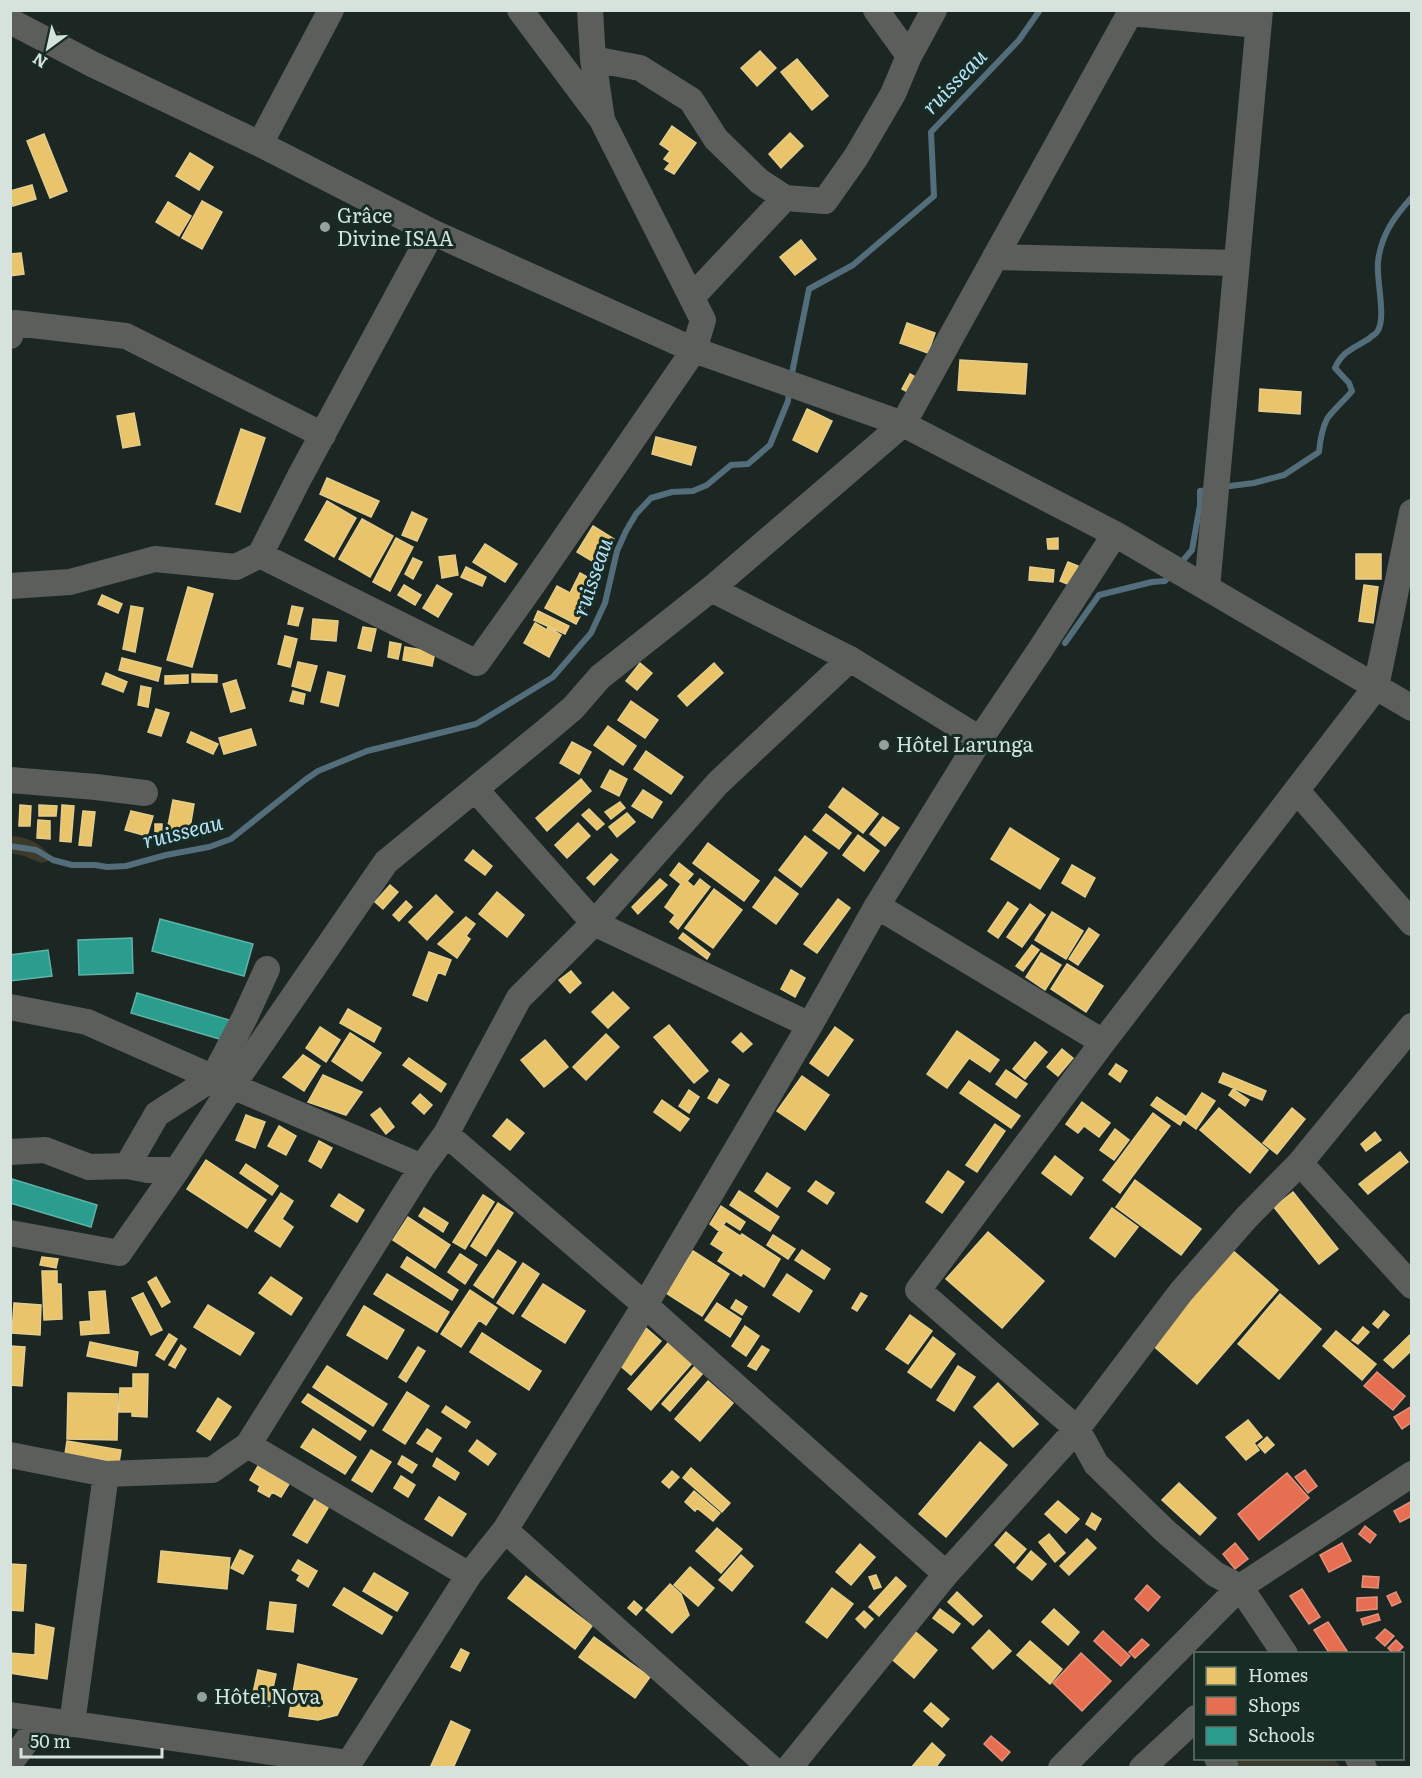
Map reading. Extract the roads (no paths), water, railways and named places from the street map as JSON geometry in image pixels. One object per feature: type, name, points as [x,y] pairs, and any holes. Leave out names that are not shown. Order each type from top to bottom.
[{"type":"street","points":[[260,144],[331,10]]},
{"type":"street","points":[[260,555],[477,663],[694,350],[703,320],[602,120],[520,10]]},
{"type":"street","points":[[590,10],[593,59],[602,120]]},
{"type":"street","points":[[876,10],[909,56]]},
{"type":"street","points":[[593,59],[640,68],[692,100],[716,139],[759,181],[785,198],[825,201],[856,157],[893,94],[909,56],[934,10]]},
{"type":"street","points":[[127,1166],[157,1114],[222,1082],[386,862],[573,708],[600,678],[711,589],[903,424],[1131,12],[1259,18],[1207,588]]},
{"type":"street","points":[[10,21],[432,232],[694,350],[903,424],[1115,534],[1412,708]]},
{"type":"street","points":[[692,297],[785,198]]},
{"type":"street","points":[[10,586],[70,582],[155,559],[236,567],[260,555],[432,232]]},
{"type":"street","points":[[995,257],[1235,263]]},
{"type":"street","points":[[10,336],[15,323],[126,336],[323,435]]},
{"type":"street","points":[[1281,1652],[1240,1587],[1215,1574],[1166,1531],[1096,1464],[1077,1429],[918,1290],[1103,1042],[1376,687],[1412,512]]},
{"type":"street","points":[[10,1715],[350,1766],[469,1575],[505,1530],[645,1305],[810,1025],[877,906],[980,739],[1115,534]]},
{"type":"street","points":[[711,589],[850,659],[980,739]]},
{"type":"street","points":[[10,1455],[106,1474],[212,1470],[248,1445],[422,1167],[446,1134],[519,998],[594,923],[718,783],[850,659]]},
{"type":"street","points":[[10,780],[146,793]]},
{"type":"street","points":[[476,790],[594,923],[810,1025]]},
{"type":"street","points":[[1297,791],[1412,923]]},
{"type":"street","points":[[877,906],[1103,1042]]},
{"type":"street","points":[[10,1233],[119,1253],[177,1170],[222,1082],[245,1017],[267,969]]},
{"type":"street","points":[[10,1007],[87,1022],[422,1167]]},
{"type":"street","points":[[789,1767],[946,1574],[1077,1429],[1181,1292],[1246,1218],[1300,1163],[1412,1026]]},
{"type":"street","points":[[446,1134],[645,1305],[946,1574]]},
{"type":"street","points":[[10,1152],[45,1150],[89,1167],[127,1166],[148,1170],[177,1170]]},
{"type":"street","points":[[1300,1163],[1412,1286]]},
{"type":"street","points":[[248,1445],[469,1575]]},
{"type":"street","points":[[72,1724],[106,1474]]},
{"type":"street","points":[[1061,1767],[1240,1587],[1412,1474]]},
{"type":"street","points":[[505,1530],[771,1767]]},
{"type":"street","points":[[10,1763],[42,1720]]},
{"type":"street","points":[[1142,1767],[1192,1727]]},
{"type":"waterway","name":"ruisseau","points":[[791,378],[809,289],[853,265],[934,196],[931,132],[1019,40],[1040,10]]},
{"type":"waterway","name":"ruisseau","points":[[1222,487],[1254,483],[1284,475],[1319,452],[1327,419],[1352,391],[1349,383],[1335,368],[1346,353],[1377,333],[1380,326],[1378,262],[1382,243],[1389,227],[1412,197]]},
{"type":"waterway","name":"ruisseau","points":[[10,846],[36,850],[53,860],[72,865],[107,867],[126,866],[209,847],[231,839],[318,771],[367,751],[476,724],[553,677],[591,633],[605,603],[617,551],[636,514],[651,498],[672,492],[693,491],[707,485],[731,465],[748,464],[770,445],[788,401],[789,391]]},
{"type":"waterway","name":"ruisseau","points":[[1179,565],[1192,550],[1200,505],[1200,491],[1209,490]]},
{"type":"waterway","name":"ruisseau","points":[[1065,643],[1099,595],[1165,581],[1170,575]]},
{"type":"place","name":"Grâce Divine ISAA","points":[[325,227]]},
{"type":"place","name":"Hôtel Larunga","points":[[884,745]]},
{"type":"place","name":"Hôtel Nova","points":[[202,1697]]}]
